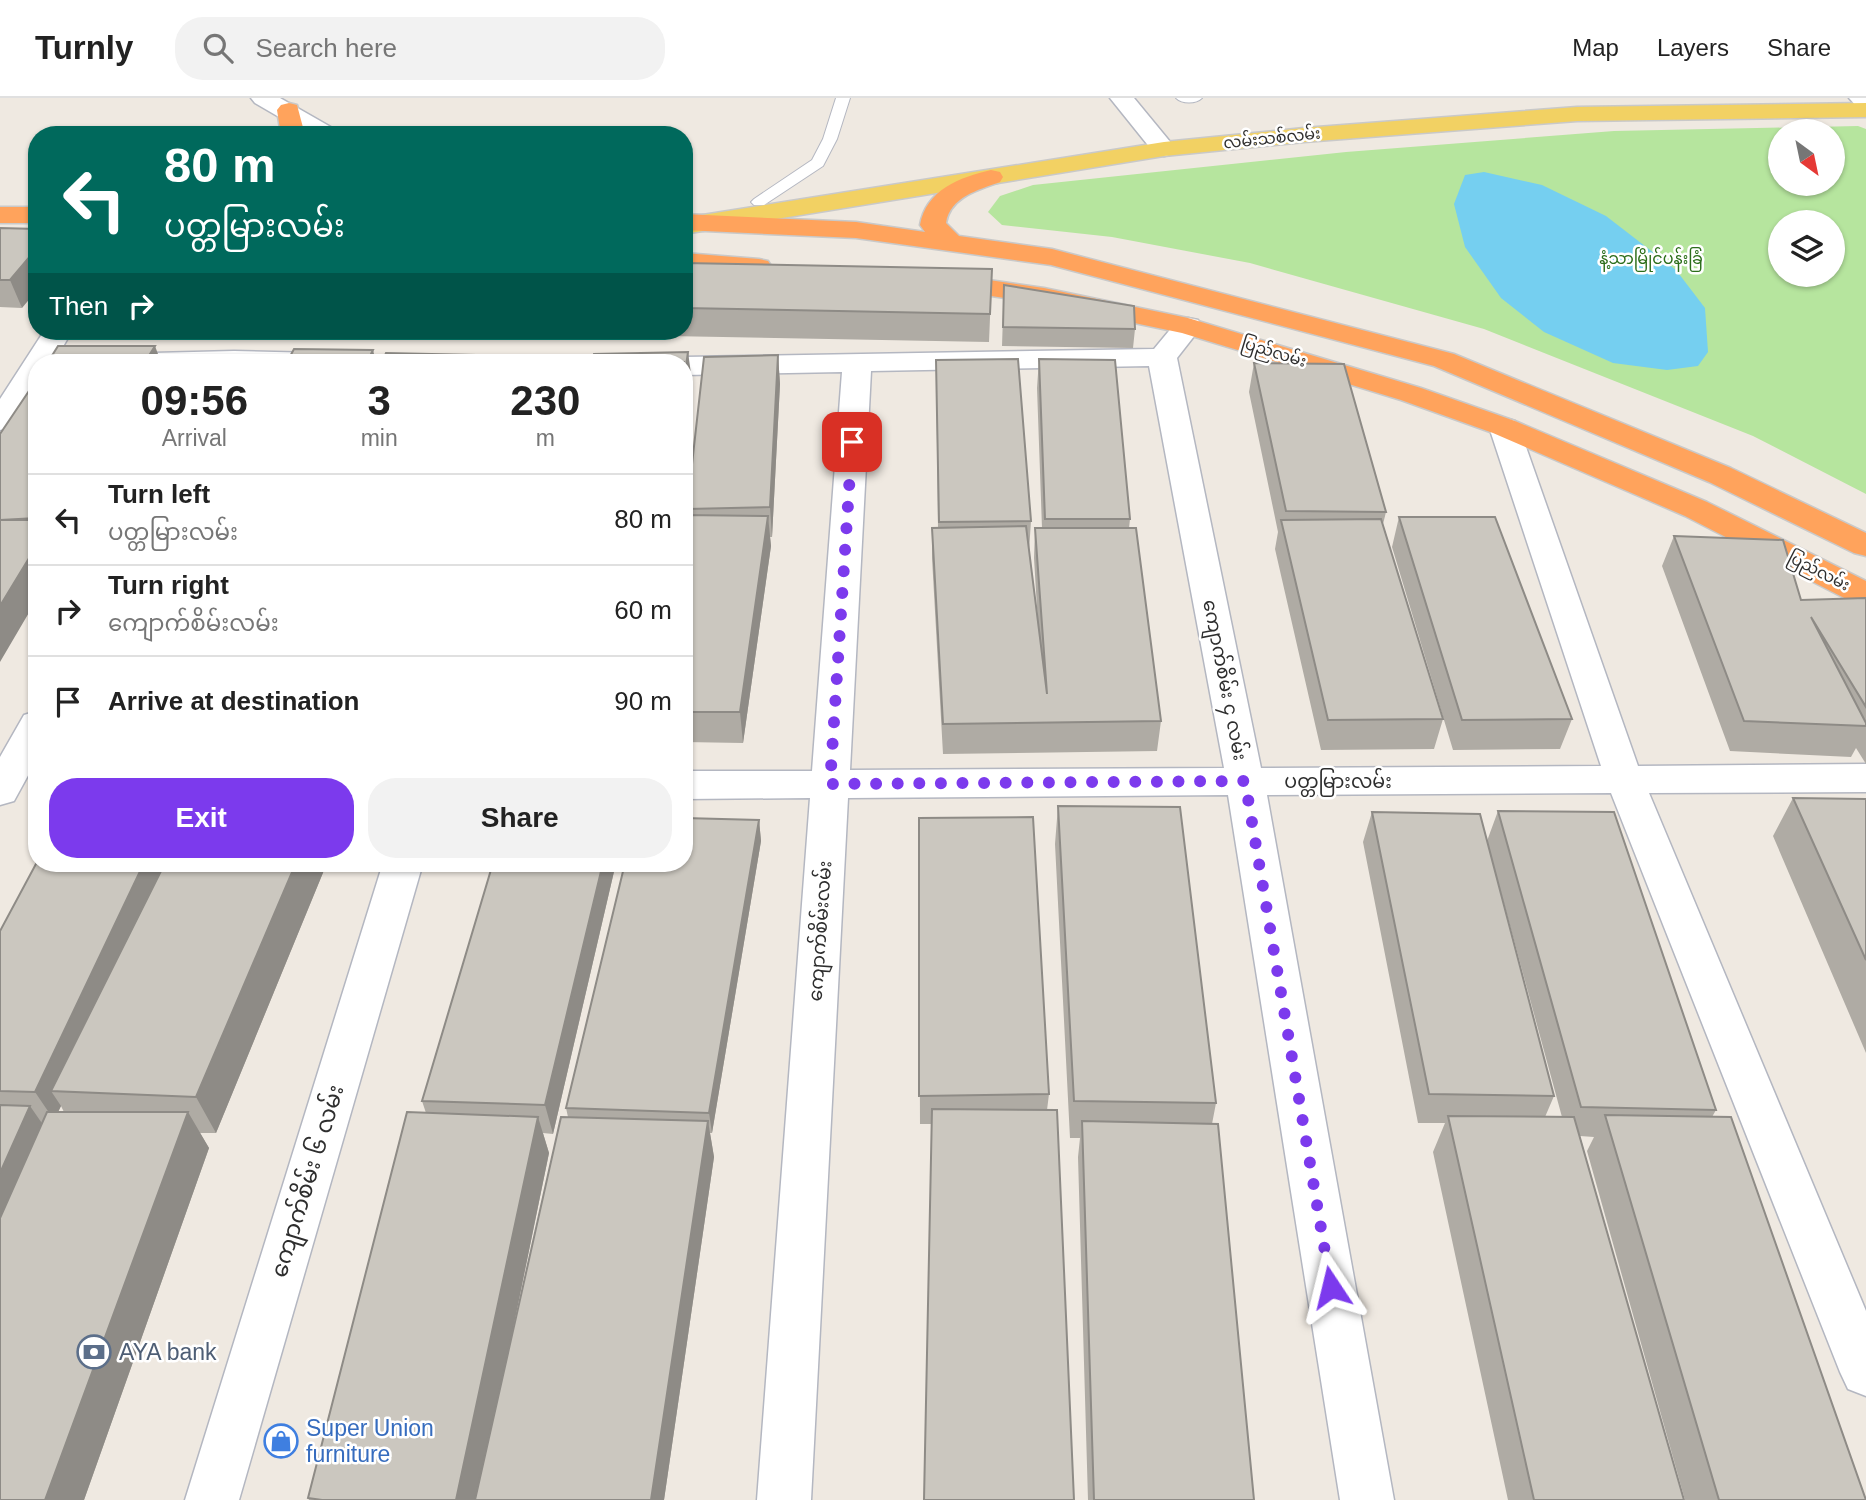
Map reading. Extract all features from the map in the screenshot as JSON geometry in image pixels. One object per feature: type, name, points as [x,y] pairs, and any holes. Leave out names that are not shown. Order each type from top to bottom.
[{"type":"highway","points":[[289,110],[292,126]]},
{"type":"highway","points":[[950,242],[933,225],[933,214],[943,201],[962,187],[992,177]]},
{"type":"highway","points":[[0,215],[28,215]]},
{"type":"highway","name":"ပြည်လမ်း","points":[[693,223],[856,230],[1052,257],[1444,360],[1720,475],[1866,546]]},
{"type":"highway","points":[[693,262],[793,270]]},
{"type":"highway","name":"ပြည်လမ်း","points":[[915,279],[1044,296],[1188,326],[1411,394],[1504,427],[1696,509],[1866,595]]},
{"type":"main road","name":"လမ်းသစ်လမ်း","points":[[693,223],[1164,149],[1368,128],[1577,114],[1866,110]]},
{"type":"main road","points":[[693,199],[834,202]]},
{"type":"street","points":[[263,98],[314,126]]},
{"type":"street","points":[[1122,98],[1164,149]]},
{"type":"street","points":[[1861,98],[1866,103]]},
{"type":"street","points":[[693,366],[1162,357],[1188,326]]},
{"type":"street","name":"ကျောက်စိမ်း ၄ လမ်း","points":[[1162,357],[1245,781],[1367,1500]]},
{"type":"street","name":"ကျောက်စိမ်းလမ်း","points":[[784,1500],[857,362]]},
{"type":"street","points":[[0,366],[28,365]]},
{"type":"street","points":[[0,421],[28,380]]},
{"type":"street","points":[[1504,427],[1624,779],[1866,1372]]},
{"type":"street","points":[[10,789],[28,745]]},
{"type":"street","name":"ပတ္တမြားလမ်း","points":[[693,785],[1866,778]]},
{"type":"street","name":"ကျောက်စိမ်း ၆ လမ်း","points":[[212,1500],[400,872]]},
{"type":"lane","points":[[759,202],[818,163],[830,139],[843,98]]},
{"type":"lane","points":[[1183,98],[1195,98]]},
{"type":"green space","name":"နံ့သာမြိုင်ပန်းခြံ","points":[[1845,126],[1866,129],[1866,494],[1753,436],[1484,329],[1250,263],[1112,237],[1002,225],[988,212],[1000,196],[1033,185],[1346,152],[1614,131],[1768,128],[1768,196],[1845,196]]},
{"type":"water","points":[[1484,172],[1542,185],[1606,216],[1676,270],[1705,308],[1708,352],[1698,366],[1667,370],[1613,363],[1544,332],[1501,298],[1465,247],[1454,204],[1465,175]]},
{"type":"building","points":[[0,228],[28,229],[28,259],[10,280],[0,280]]},
{"type":"building","points":[[693,263],[992,269],[990,314],[693,308]]},
{"type":"building","points":[[1004,285],[1134,306],[1135,329],[1003,327]]},
{"type":"building","points":[[58,346],[155,346],[150,354],[53,354]]},
{"type":"building","points":[[294,349],[373,350],[371,354],[291,354]]},
{"type":"building","points":[[688,352],[688,354],[594,354]]},
{"type":"building","points":[[778,355],[770,507],[693,509],[693,455],[704,357]]},
{"type":"building","points":[[1018,359],[1031,521],[939,522],[936,360]]},
{"type":"building","points":[[1039,359],[1115,360],[1130,519],[1045,519]]},
{"type":"building","points":[[1254,363],[1344,364],[1386,512],[1286,511]]},
{"type":"building","points":[[28,392],[28,518],[0,520],[0,434]]},
{"type":"building","points":[[693,515],[768,516],[740,712],[693,712]]},
{"type":"building","points":[[1399,517],[1495,517],[1572,719],[1462,720]]},
{"type":"building","points":[[1381,519],[1443,719],[1328,720],[1281,520]]},
{"type":"building","points":[[0,520],[28,520],[28,560],[0,606]]},
{"type":"building","points":[[1026,526],[1047,694],[1035,528],[1136,528],[1161,721],[943,724],[932,528]]},
{"type":"building","points":[[1674,536],[1783,540],[1801,600],[1866,598],[1866,707],[1811,617],[1866,726],[1744,721]]},
{"type":"building","points":[[1793,798],[1866,799],[1866,960]]},
{"type":"building","points":[[1058,806],[1180,807],[1216,1103],[1074,1101]]},
{"type":"building","points":[[1498,811],[1614,812],[1716,1110],[1581,1107]]},
{"type":"building","points":[[1372,812],[1480,814],[1554,1096],[1429,1094]]},
{"type":"building","points":[[1033,817],[1049,1094],[919,1096],[919,818]]},
{"type":"building","points":[[693,818],[759,820],[709,1113],[566,1108],[623,872],[693,872]]},
{"type":"building","points":[[32,872],[140,872],[35,1092],[0,1091],[0,931]]},
{"type":"building","points":[[160,872],[292,872],[196,1097],[51,1091]]},
{"type":"building","points":[[490,872],[601,872],[545,1105],[422,1101]]},
{"type":"building","points":[[0,1105],[30,1106],[0,1173]]},
{"type":"building","points":[[932,1109],[1057,1110],[1074,1500],[924,1500]]},
{"type":"building","points":[[47,1112],[188,1112],[45,1500],[0,1500],[0,1218]]},
{"type":"building","points":[[407,1112],[538,1117],[456,1500],[308,1498]]},
{"type":"building","points":[[1605,1115],[1731,1117],[1866,1500],[1719,1500]]},
{"type":"building","points":[[1448,1116],[1574,1117],[1684,1500],[1534,1500]]},
{"type":"building","points":[[561,1117],[708,1121],[651,1500],[475,1500]]},
{"type":"building","points":[[1082,1121],[1218,1124],[1254,1500],[1094,1500]]},
{"type":"place","name":"AYA bank","points":[[94,1352]]},
{"type":"place","name":"Super Union furniture","points":[[281,1441]]},
{"type":"route","points":[[852,442],[830,784],[1245,781],[1331,1287]]}]
